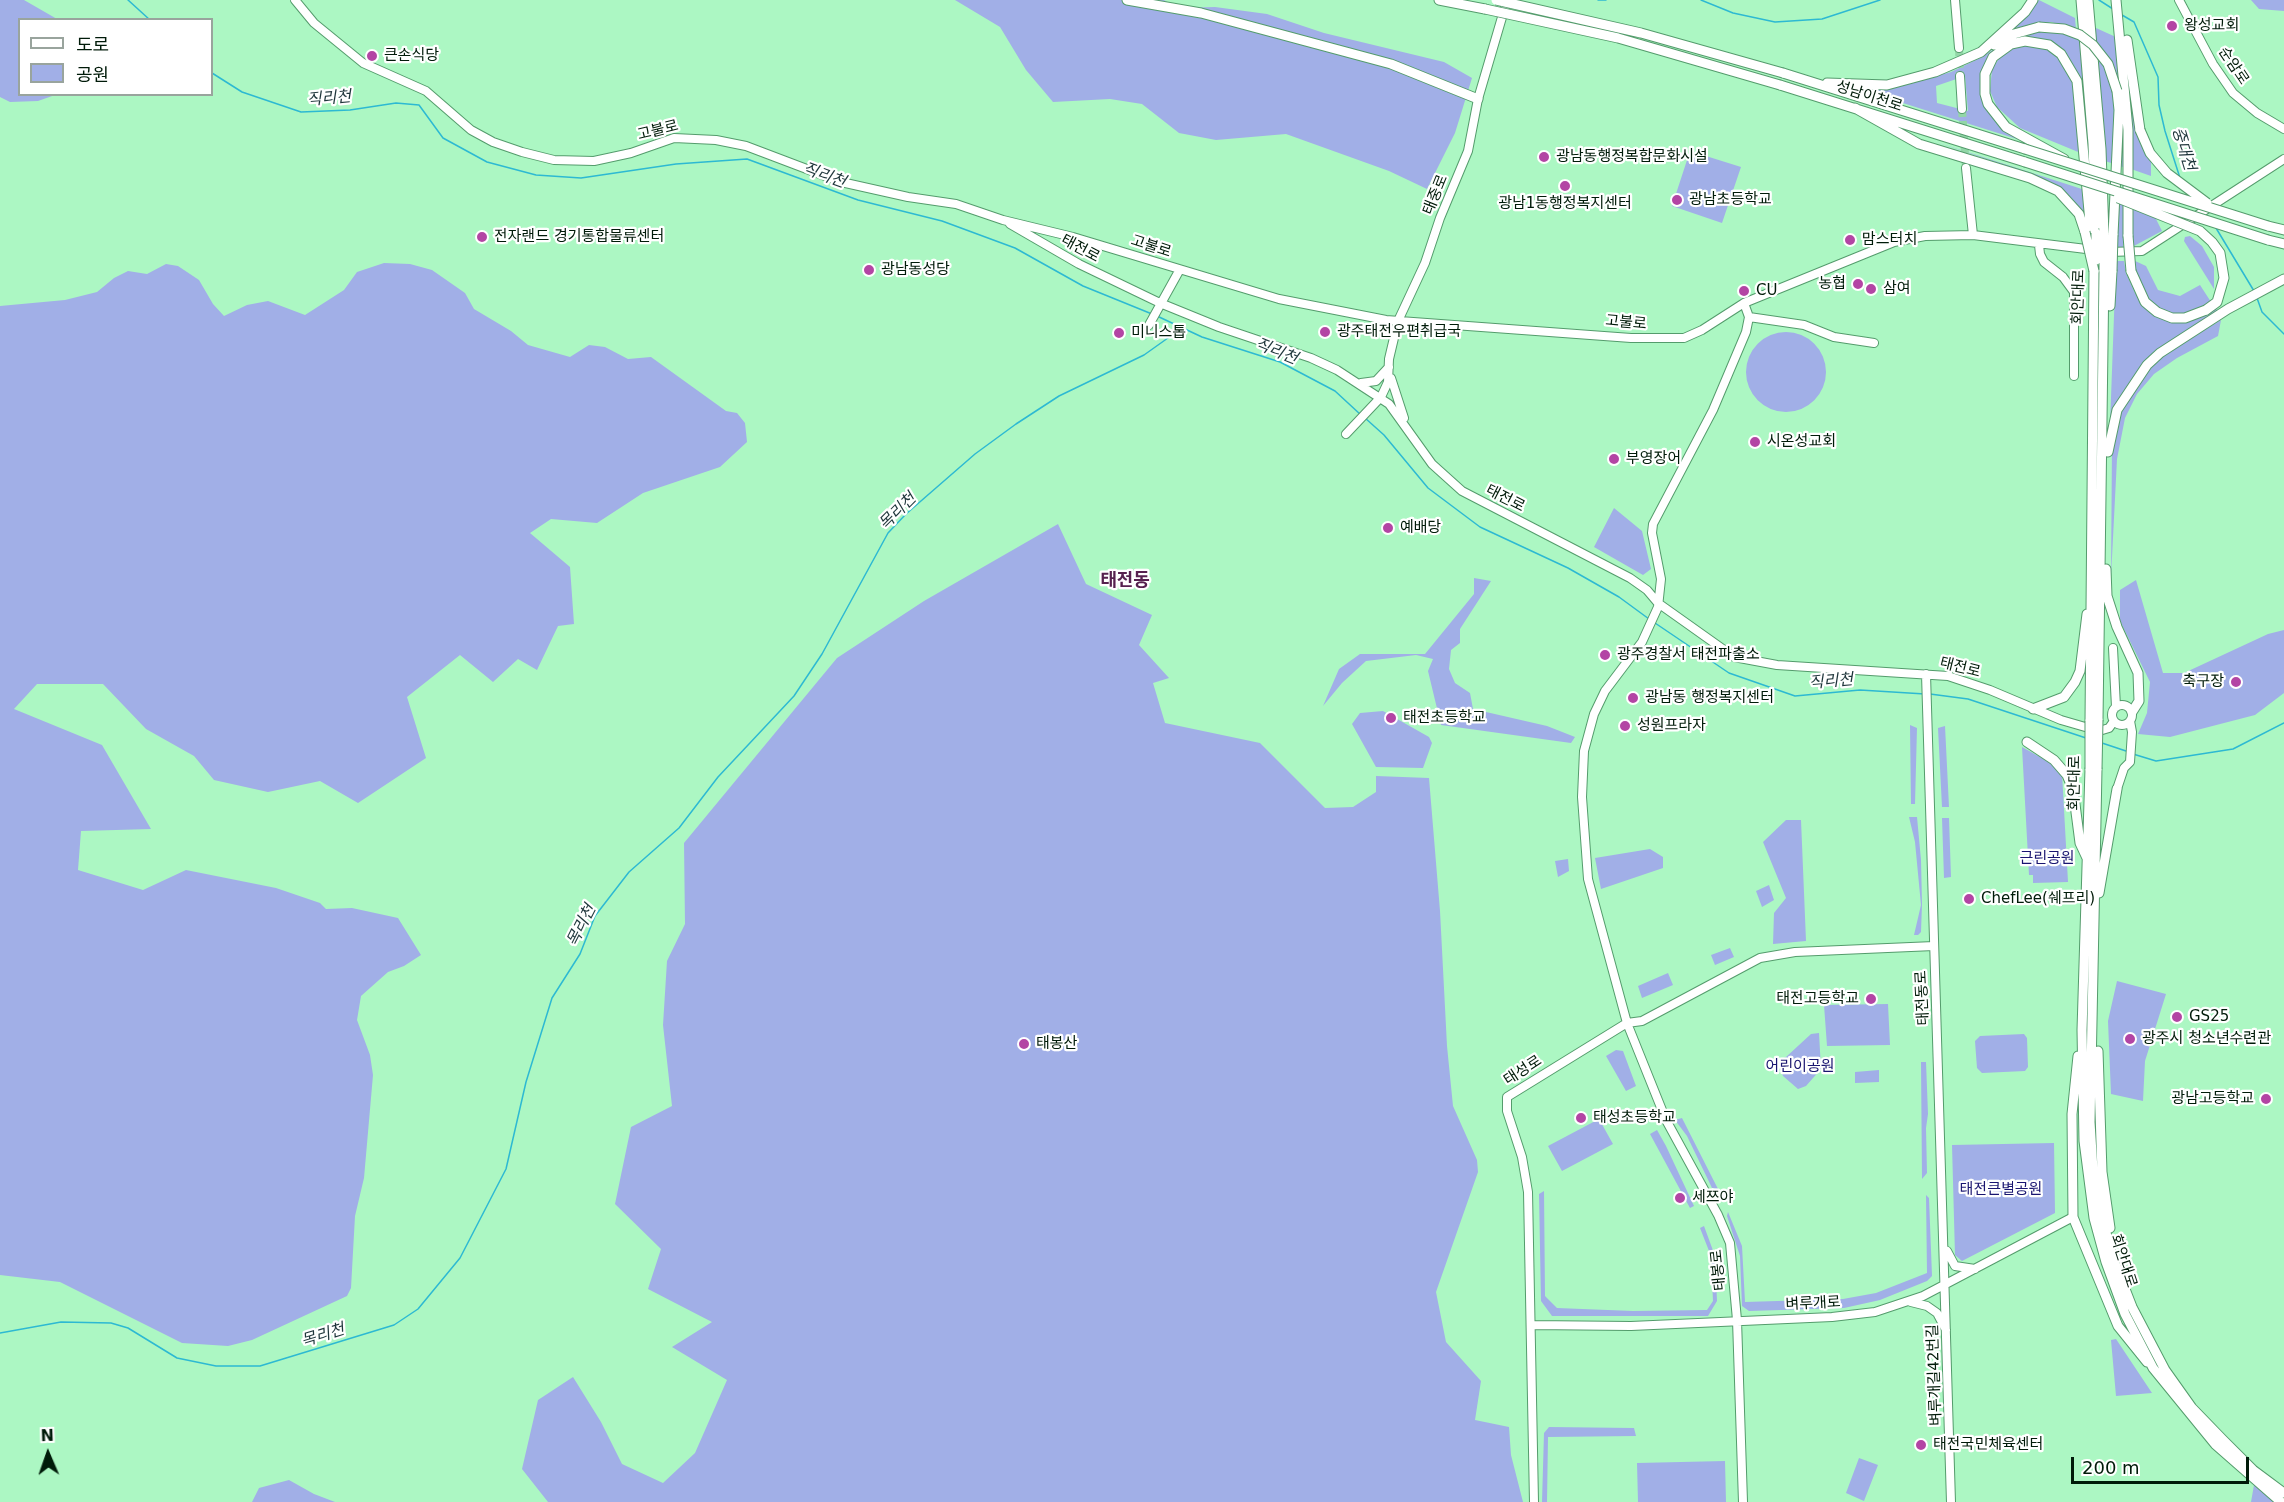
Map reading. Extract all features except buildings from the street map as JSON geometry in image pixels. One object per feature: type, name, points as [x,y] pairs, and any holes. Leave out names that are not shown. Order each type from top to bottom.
[{"type":"highway","points":[[1127,0],[1201,13],[1391,64],[1478,99]]},
{"type":"highway","name":"성남이천로","points":[[1439,0],[1629,41],[1855,108],[2284,244]]},
{"type":"highway","name":"성남이천로","points":[[1496,0],[1641,33],[2027,144],[2082,168],[2284,230]]},
{"type":"highway","points":[[1981,52],[2019,18],[2033,0]]},
{"type":"highway","points":[[2081,0],[2087,30],[2101,149],[2098,234],[2103,271]]},
{"type":"highway","points":[[2087,30],[2088,0]]},
{"type":"highway","points":[[2117,0],[2140,130],[2150,153],[2167,173],[2214,208]]},
{"type":"highway","points":[[1809,82],[1887,84],[1935,72],[1981,52],[2014,34],[2039,27],[2064,29],[2080,35],[2093,45],[2108,64],[2117,91],[2119,110],[2098,234]]},
{"type":"highway","points":[[2027,144],[1996,116],[1988,104],[1984,82],[1993,57],[2011,44],[2025,40],[2049,45],[2061,54],[2077,81],[2103,271],[2103,496],[2093,769]]},
{"type":"highway","points":[[2058,173],[2200,231],[2220,253],[2224,278],[2217,302],[2206,310],[2185,318],[2172,318],[2157,312],[2145,302],[2131,272],[2128,236],[2128,130],[2128,66]]},
{"type":"highway","points":[[1855,108],[1918,144],[2030,178],[2058,191],[2070,201],[2098,234]]},
{"type":"highway","name":"회안대로","points":[[2094,721],[2093,565],[2103,271]]},
{"type":"highway","points":[[2103,496],[2111,434],[2117,410],[2138,377],[2160,353],[2208,322],[2284,279]]},
{"type":"highway","points":[[2100,557],[2105,564],[2107,596],[2117,627],[2138,673],[2139,700],[2131,716]]},
{"type":"highway","points":[[2033,709],[2064,697],[2080,671],[2089,571],[2093,565]]},
{"type":"highway","points":[[2027,742],[2054,760],[2067,775],[2073,789],[2079,843],[2088,860]]},
{"type":"highway","name":"회안대로","points":[[2093,769],[2082,1030],[2084,1141],[2093,1196]]},
{"type":"highway","name":"회안대로","points":[[2093,769],[2094,1030],[2090,1122],[2093,1196]]},
{"type":"highway","points":[[2093,919],[2117,789]]},
{"type":"highway","points":[[2082,1030],[2072,1114],[2073,1217],[2118,1326],[2139,1356],[2153,1368]]},
{"type":"highway","points":[[2094,1030],[2097,1047],[2102,1172],[2109,1223],[2129,1290],[2165,1370]]},
{"type":"highway","points":[[2093,1196],[2098,1218]]},
{"type":"highway","name":"회안대로","points":[[2098,1218],[2127,1296],[2147,1339],[2165,1370],[2192,1408],[2253,1470],[2284,1493]]},
{"type":"highway","name":"회안대로","points":[[2098,1218],[2106,1262],[2125,1314],[2153,1368],[2215,1444],[2281,1502]]},
{"type":"street","name":"고불로","points":[[295,0],[314,22],[370,67],[426,91],[471,130],[493,142],[522,152],[554,160],[594,161],[631,153],[674,138],[716,140],[746,146],[841,182],[908,197],[940,200],[1003,220],[1073,237],[1179,271],[1301,304],[1398,321],[1676,340],[1702,330],[1744,303],[1894,242],[1924,236],[1973,235],[2039,245],[2122,253],[2142,251],[2284,159]]},
{"type":"street","name":"태중로","points":[[1381,397],[1388,382],[1398,321],[1425,263],[1440,218],[1468,151],[1478,99],[1507,0]]},
{"type":"street","points":[[1955,0],[1959,48]]},
{"type":"street","name":"순암로","points":[[2179,0],[2213,64],[2233,93],[2257,114],[2284,129]]},
{"type":"street","points":[[1960,76],[1962,109]]},
{"type":"street","points":[[1966,168],[1973,235]]},
{"type":"street","name":"태전로","points":[[1003,220],[1079,264],[1159,306],[1322,362],[1356,382],[1381,397],[1409,430],[1432,464],[1462,491],[1630,578],[1647,590],[1658,605],[1722,651],[1741,660],[1778,665],[1948,676],[2033,709],[2099,731],[2109,728],[2114,721]]},
{"type":"street","points":[[2039,245],[2044,262],[2063,277],[2074,292],[2076,311],[2074,376]]},
{"type":"street","points":[[1149,325],[1179,271]]},
{"type":"street","points":[[1658,605],[1661,579],[1653,524],[1713,410],[1746,332],[1749,317],[1744,303]]},
{"type":"street","points":[[1749,317],[1804,325],[1834,337],[1874,343]]},
{"type":"street","points":[[1356,382],[1376,381],[1389,367]]},
{"type":"street","points":[[1389,367],[1397,400],[1409,430]]},
{"type":"street","points":[[1349,431],[1381,397]]},
{"type":"street","name":"태봉로","points":[[1658,605],[1645,635],[1599,701],[1588,731],[1582,774],[1582,820],[1588,879],[1627,1023],[1666,1120],[1728,1235],[1733,1257],[1737,1320],[1743,1502]]},
{"type":"street","points":[[2113,648],[2116,707]]},
{"type":"street","name":"태전동로","points":[[1926,676],[1946,1284]]},
{"type":"street","points":[[2117,789],[2124,768],[2130,762],[2131,716],[2125,705],[2116,707],[2112,712],[2114,721],[2121,725],[2131,716]]},
{"type":"street","name":"태성로","points":[[1534,1502],[1527,1179],[1507,1111],[1507,1097],[1627,1023],[1642,1021],[1731,972],[1768,956],[1795,952],[1934,946]]},
{"type":"street","name":"벼루개로","points":[[1531,1325],[1631,1326],[1848,1316],[1887,1309],[1910,1302],[1977,1270],[2073,1217]]},
{"type":"street","points":[[1944,1243],[1955,1266],[1977,1270]]},
{"type":"street","name":"벼루개길42번길","points":[[1946,1284],[1951,1502]]},
{"type":"street","points":[[1910,1302],[1927,1306],[1937,1313],[1948,1335]]},
{"type":"green space","points":[[0,0],[24,0],[55,18],[18,18],[18,96],[52,96],[38,101],[10,102],[0,97]]},
{"type":"green space","points":[[955,0],[1164,0],[1177,8],[1215,7],[1267,14],[1324,33],[1444,62],[1472,78],[1455,133],[1427,189],[1389,171],[1286,134],[1216,140],[1179,133],[1142,104],[1110,99],[1053,102],[1026,70],[1000,27]]},
{"type":"green space","points":[[2039,0],[2075,18],[2076,29],[2051,22],[2011,31]]},
{"type":"green space","points":[[2251,0],[2284,0],[2284,11],[2259,9]]},
{"type":"green space","points":[[2096,28],[2118,38],[2127,168],[2119,166],[2118,79],[2109,58],[2096,43]]},
{"type":"green space","points":[[2045,30],[2063,33],[2080,40],[2085,110],[2075,68],[2062,50],[2045,41],[2028,37],[2014,40],[2001,47],[1983,92],[2020,140],[1868,92],[1869,89],[1922,80],[1951,72],[1982,57],[2006,41]],"holes":[[[1965,76],[1968,111],[1937,103],[1936,86]]]},
{"type":"green space","points":[[2020,44],[2047,47],[2056,55],[2072,79],[2077,97],[2083,154],[2020,128],[1997,107],[1990,91],[1992,69],[2002,54]]},
{"type":"green space","points":[[2098,57],[2106,68],[2115,97],[2114,164],[2105,161]]},
{"type":"green space","points":[[2128,74],[2151,155],[2151,176],[2131,169]]},
{"type":"green space","points":[[1933,141],[2085,190],[2088,226],[2075,204],[2019,170]]},
{"type":"green space","points":[[1690,151],[1741,167],[1722,223],[1672,206]]},
{"type":"green space","points":[[2117,201],[2125,204],[2123,248],[2116,248]]},
{"type":"green space","points":[[2131,206],[2154,215],[2162,231],[2132,247]]},
{"type":"green space","points":[[2190,236],[2202,246],[2214,267],[2214,289],[2184,241],[2185,237]]},
{"type":"green space","points":[[2133,260],[2146,266],[2158,290],[2180,296],[2200,285],[2211,302],[2202,309],[2182,315],[2165,312],[2143,296],[2136,282]]},
{"type":"green space","points":[[2116,261],[2124,261],[2126,273],[2135,293],[2146,307],[2167,318],[2208,313],[2216,308],[2218,313],[2157,353],[2110,425]]},
{"type":"green space","points":[[384,263],[410,264],[432,270],[465,293],[474,309],[511,331],[528,345],[570,357],[589,345],[605,347],[628,359],[651,357],[726,411],[737,413],[745,423],[747,442],[720,467],[643,493],[597,523],[551,519],[530,533],[570,567],[574,624],[558,626],[537,670],[518,659],[493,682],[460,655],[407,697],[426,758],[358,803],[320,781],[268,792],[214,780],[194,756],[146,729],[103,684],[37,684],[14,709],[102,745],[151,829],[81,831],[78,870],[143,890],[186,870],[276,888],[320,903],[326,909],[352,908],[398,918],[421,955],[404,966],[388,972],[361,996],[357,1020],[370,1055],[373,1075],[364,1178],[355,1216],[351,1288],[347,1296],[252,1340],[228,1346],[182,1343],[60,1282],[0,1275],[0,306],[65,300],[97,292],[114,278],[128,271],[147,274],[166,264],[178,266],[199,280],[213,304],[224,316],[247,305],[268,301],[305,315],[344,290],[357,272]]},
{"type":"green space","points":[[2221,320],[2218,336],[2177,358],[2154,374],[2137,394],[2125,418],[2117,459],[2111,577],[2112,444],[2120,413],[2129,394],[2158,359]]},
{"type":"green space","points":[[1786,332],[1801,335],[1814,344],[1823,357],[1826,372],[1823,387],[1814,400],[1801,409],[1786,412],[1771,409],[1758,400],[1749,387],[1746,372],[1749,357],[1758,344],[1771,335]]},
{"type":"green space","points":[[1614,508],[1642,531],[1651,569],[1643,575],[1594,547]]},
{"type":"green space","points":[[1058,524],[1086,584],[1152,615],[1139,645],[1169,678],[1153,683],[1165,723],[1260,743],[1325,808],[1353,807],[1376,792],[1376,776],[1429,778],[1453,1106],[1477,1160],[1478,1172],[1436,1292],[1446,1342],[1481,1381],[1475,1420],[1509,1427],[1511,1455],[1523,1502],[548,1502],[522,1469],[538,1400],[573,1377],[601,1422],[622,1464],[663,1483],[695,1453],[727,1380],[672,1347],[712,1322],[648,1289],[661,1249],[615,1204],[631,1127],[672,1106],[663,1025],[667,961],[685,924],[684,843],[837,658],[924,601]]},
{"type":"green space","points":[[1474,578],[1491,581],[1460,629],[1460,643],[1451,650],[1449,669],[1455,683],[1470,693],[1473,709],[1547,726],[1575,737],[1571,743],[1441,725],[1428,671],[1433,659],[1416,655],[1366,661],[1342,683],[1323,706],[1339,669],[1360,654],[1425,654],[1474,594]]},
{"type":"green space","points":[[2136,580],[2163,673],[2184,673],[2268,634],[2284,630],[2284,693],[2255,715],[2170,737],[2138,734],[2147,713],[2150,682],[2120,621],[2120,590]]},
{"type":"green space","points":[[1383,711],[1429,737],[1432,743],[1423,768],[1376,767],[1352,724],[1360,713]]},
{"type":"green space","points":[[1910,725],[1917,728],[1915,804],[1911,804]]},
{"type":"green space","points":[[1945,726],[1949,807],[1942,807],[1938,728]]},
{"type":"green space","name":"근린공원","points":[[2022,747],[2056,766],[2062,773],[2068,882],[2033,883],[2033,875],[2029,875]]},
{"type":"green space","points":[[1909,817],[1917,817],[1921,860],[1922,904],[1921,932],[1918,935],[1914,935],[1921,905],[1915,842]]},
{"type":"green space","points":[[1942,818],[1949,818],[1951,877],[1944,878]]},
{"type":"green space","points":[[1786,820],[1801,820],[1806,941],[1773,944],[1774,913],[1786,898],[1763,842]]},
{"type":"green space","points":[[1650,849],[1663,857],[1663,868],[1601,889],[1595,858]]},
{"type":"green space","points":[[1568,859],[1569,871],[1558,877],[1555,861]]},
{"type":"green space","points":[[1769,885],[1774,900],[1762,907],[1756,891]]},
{"type":"green space","points":[[1730,948],[1734,957],[1715,965],[1711,955]]},
{"type":"green space","points":[[1668,973],[1673,985],[1642,998],[1638,986]]},
{"type":"green space","name":"광주시 청소년수련관","points":[[2117,981],[2166,994],[2145,1061],[2143,1101],[2111,1094],[2108,1021]]},
{"type":"green space","points":[[1888,1004],[1890,1045],[1827,1046],[1824,1005]]},
{"type":"green space","name":"어린이공원","points":[[1819,1033],[1821,1069],[1806,1086],[1798,1089],[1783,1076],[1777,1061],[1786,1057],[1811,1034]]},
{"type":"green space","points":[[2024,1034],[2027,1038],[2028,1067],[2025,1071],[1982,1073],[1977,1068],[1975,1041],[1980,1036]]},
{"type":"green space","points":[[1616,1050],[1623,1051],[1636,1086],[1626,1091],[1606,1056]]},
{"type":"green space","points":[[1921,1062],[1926,1062],[1928,1114],[1927,1173],[1922,1179]]},
{"type":"green space","points":[[1879,1070],[1879,1082],[1855,1083],[1855,1072]]},
{"type":"green space","points":[[1682,1118],[1718,1189],[1712,1188],[1687,1136],[1675,1120]]},
{"type":"green space","points":[[1599,1119],[1613,1144],[1562,1171],[1548,1146]]},
{"type":"green space","points":[[1657,1130],[1694,1206],[1690,1208],[1650,1134]]},
{"type":"green space","name":"태전큰별공원","points":[[2054,1143],[2055,1213],[1962,1261],[1955,1255],[1952,1145]]},
{"type":"green space","points":[[1544,1191],[1545,1296],[1557,1308],[1633,1311],[1707,1310],[1713,1301],[1711,1256],[1700,1228],[1704,1226],[1715,1256],[1717,1301],[1708,1316],[1552,1316],[1541,1301],[1539,1194]]},
{"type":"green space","points":[[1926,1195],[1929,1198],[1932,1276],[1927,1281],[1880,1300],[1844,1308],[1749,1311],[1742,1306],[1740,1256],[1727,1216],[1728,1212],[1742,1246],[1745,1302],[1843,1299],[1876,1293],[1927,1273]]},
{"type":"green space","points":[[2116,1339],[2152,1393],[2116,1396],[2111,1340]]},
{"type":"green space","points":[[1549,1427],[1634,1428],[1636,1436],[1548,1437],[1547,1502],[1542,1502],[1544,1433]]},
{"type":"green space","points":[[1859,1458],[1878,1465],[1864,1501],[1846,1493]]},
{"type":"green space","points":[[1725,1461],[1726,1502],[1638,1502],[1637,1463]]},
{"type":"green space","points":[[289,1480],[314,1494],[335,1502],[252,1502],[259,1488]]},
{"type":"green space","points":[[2254,1485],[2275,1502],[2251,1502]]},
{"type":"waterway","name":"직리천","points":[[128,0],[148,18]]},
{"type":"waterway","name":"중대천","points":[[1598,0],[1606,0]]},
{"type":"waterway","name":"중대천","points":[[1701,0],[1733,13],[1775,22],[1822,19],[1880,0]]},
{"type":"waterway","name":"중대천","points":[[2099,0],[2113,9]]},
{"type":"waterway","name":"중대천","points":[[2122,15],[2134,22],[2158,77],[2159,105],[2180,178]]},
{"type":"waterway","name":"직리천","points":[[213,74],[242,92],[301,112],[350,110],[396,103],[419,105],[443,138],[487,162],[536,175],[581,178],[676,164],[747,159],[858,200],[942,221],[1015,248],[1083,286],[1152,314]]},
{"type":"waterway","name":"중대천","points":[[2216,228],[2254,291]]},
{"type":"waterway","name":"중대천","points":[[2257,298],[2262,312],[2284,334]]},
{"type":"waterway","name":"직리천","points":[[1157,316],[1202,337],[1280,362],[1335,391],[1361,415]]},
{"type":"waterway","name":"목리천","points":[[0,1333],[61,1322],[111,1323],[128,1328],[177,1358],[216,1366],[260,1366],[394,1325],[418,1309],[460,1258],[506,1169],[526,1082],[552,998],[580,954],[595,916],[629,872],[679,828],[718,777],[794,696],[822,654],[888,533],[906,514],[975,454],[1016,424],[1059,396],[1144,355],[1182,328]]},
{"type":"waterway","name":"직리천","points":[[1365,418],[1384,435],[1428,488],[1480,527],[1568,568],[1619,597],[1649,619]]},
{"type":"waterway","name":"직리천","points":[[1655,623],[1729,673],[1795,696],[1860,690],[1925,694]]},
{"type":"waterway","name":"직리천","points":[[1930,694],[1968,699],[2086,738]]},
{"type":"waterway","name":"직리천","points":[[2133,754],[2156,761],[2233,749],[2284,723]]},
{"type":"waterway","name":"직리천","points":[[2102,743],[2129,752]]},
{"type":"tunnel","points":[[1959,48],[1960,76]]},
{"type":"tunnel","points":[[1962,109],[1966,168]]},
{"type":"place","name":"왕성교회","points":[[2172,26]]},
{"type":"place","name":"큰손식당","points":[[372,56]]},
{"type":"place","name":"광남동행정복합문화시설","points":[[1544,157]]},
{"type":"place","name":"광남1동행정복지센터","points":[[1565,186]]},
{"type":"place","name":"광남초등학교","points":[[1677,200]]},
{"type":"place","name":"전자랜드 경기통합물류센터","points":[[482,237]]},
{"type":"place","name":"맘스터치","points":[[1850,240]]},
{"type":"place","name":"광남동성당","points":[[869,270]]},
{"type":"place","name":"농협","points":[[1858,284]]},
{"type":"place","name":"삼여","points":[[1871,289]]},
{"type":"place","name":"CU","points":[[1744,291]]},
{"type":"place","name":"광주태전우편취급국","points":[[1325,332]]},
{"type":"place","name":"미니스톱","points":[[1119,333]]},
{"type":"place","name":"시온성교회","points":[[1755,442]]},
{"type":"place","name":"부영장어","points":[[1614,459]]},
{"type":"place","name":"예배당","points":[[1388,528]]},
{"type":"place","name":"광주경찰서 태전파출소","points":[[1605,655]]},
{"type":"place","name":"축구장","points":[[2236,682]]},
{"type":"place","name":"광남동 행정복지센터","points":[[1633,698]]},
{"type":"place","name":"태전초등학교","points":[[1391,718]]},
{"type":"place","name":"성원프라자","points":[[1625,726]]},
{"type":"place","name":"ChefLee(쉐프리)","points":[[1969,899]]},
{"type":"place","name":"태전고등학교","points":[[1871,999]]},
{"type":"place","name":"GS25","points":[[2177,1017]]},
{"type":"place","name":"광주시 청소년수련관","points":[[2130,1039]]},
{"type":"place","name":"태봉산","points":[[1024,1044]]},
{"type":"place","name":"광남고등학교","points":[[2266,1099]]},
{"type":"place","name":"태성초등학교","points":[[1581,1118]]},
{"type":"place","name":"세쯔야","points":[[1680,1198]]},
{"type":"place","name":"태전국민체육센터","points":[[1921,1445]]},
{"type":"district","name":"태전동","points":[[1125,581]]}]
